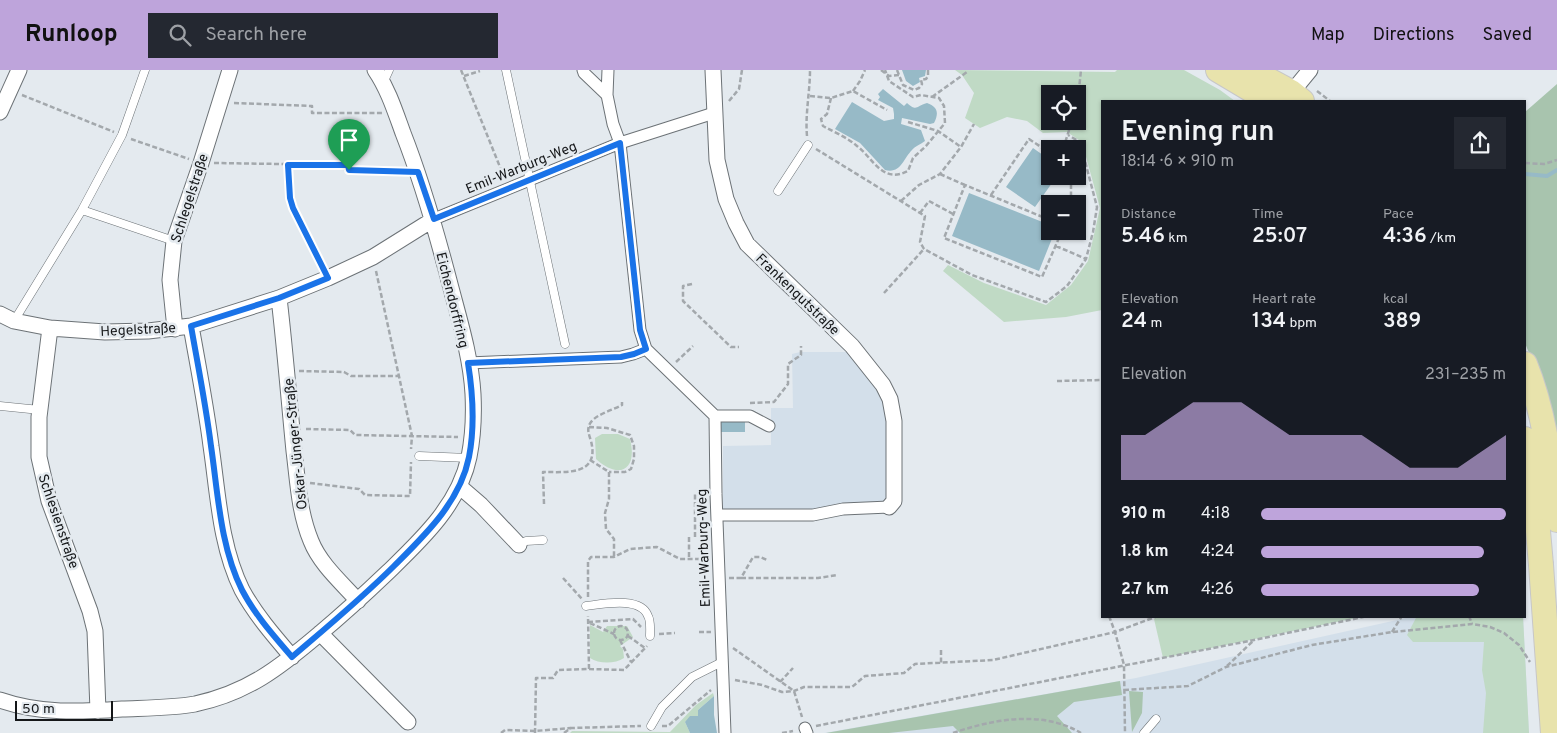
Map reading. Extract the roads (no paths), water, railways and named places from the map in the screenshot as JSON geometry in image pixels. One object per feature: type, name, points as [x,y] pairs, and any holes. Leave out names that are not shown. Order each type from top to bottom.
[{"type":"main road","points":[[1218,70],[1287,99]]},
{"type":"main road","points":[[1250,70],[1287,99]]},
{"type":"main road","points":[[1526,368],[1541,422],[1551,471],[1551,524],[1541,565],[1553,733]]},
{"type":"main road","points":[[1526,444],[1531,468],[1551,524]]},
{"type":"street","points":[[0,112],[6,88],[19,70]]},
{"type":"street","name":"Schlegelstraße","points":[[175,329],[170,280],[174,241],[230,70]]},
{"type":"street","name":"Eichendorffring","points":[[0,700],[18,707],[46,712],[98,711],[195,704],[242,689],[263,678],[292,657],[358,601],[408,552],[442,515],[459,486],[469,458],[473,420],[473,392],[434,219],[395,113],[386,76],[375,70]]},
{"type":"street","points":[[583,70],[607,95]]},
{"type":"street","points":[[608,70],[607,95],[613,124],[620,143],[640,330],[646,349],[715,416],[750,416],[769,426]]},
{"type":"street","name":"Frankengutstraße","points":[[713,70],[717,160],[726,199],[747,244],[852,346],[883,385],[890,399],[894,421],[894,501],[889,507]]},
{"type":"street","points":[[1287,99],[1310,70]]},
{"type":"street","name":"Emil-Warburg-Weg","points":[[434,219],[620,143],[714,113]]},
{"type":"street","name":"Hegelstraße","points":[[0,314],[14,321],[50,328],[105,332],[175,329],[191,326],[279,298],[328,278],[373,258],[434,219]]},
{"type":"street","name":"Oskar-Jünger-Straße","points":[[279,298],[288,370],[296,482],[301,512],[312,543],[325,564],[358,601]]},
{"type":"street","points":[[191,326],[223,526],[233,569],[243,591],[261,619],[292,657]]},
{"type":"street","name":"Schlesienstraße","points":[[50,328],[40,410],[38,457],[43,480],[90,611],[95,631],[98,711]]},
{"type":"street","points":[[468,363],[621,357],[646,349]]},
{"type":"street","name":"Emil-Warburg-Weg","points":[[715,416],[720,632],[724,680],[725,733]]},
{"type":"street","points":[[459,486],[481,505],[519,545]]},
{"type":"street","points":[[717,515],[813,515],[843,509],[889,507]]},
{"type":"street","points":[[320,633],[408,722]]},
{"type":"lane","points":[[14,321],[82,210],[122,135],[145,70]]},
{"type":"lane","points":[[506,70],[565,344]]},
{"type":"lane","points":[[778,191],[808,145]]},
{"type":"lane","points":[[82,210],[174,241]]},
{"type":"lane","points":[[0,406],[40,410]]},
{"type":"lane","points":[[415,454],[469,458]]},
{"type":"lane","points":[[519,545],[526,541],[543,540]]},
{"type":"lane","points":[[586,606],[632,603],[643,608],[648,616],[650,636]]},
{"type":"lane","points":[[651,726],[662,707],[692,677],[722,662]]},
{"type":"lane","points":[[1144,733],[1156,719]]},
{"type":"water","points":[[902,70],[926,70],[925,76],[919,78],[920,82],[913,86],[906,81]]},
{"type":"water","points":[[883,89],[904,106],[907,103],[917,108],[927,103],[935,108],[937,113],[934,123],[930,124],[902,118],[901,124],[921,130],[925,141],[913,149],[898,168],[890,171],[885,170],[860,143],[835,129],[852,102],[884,121],[894,119],[893,108],[878,100],[880,97],[878,94]]},
{"type":"water","points":[[1033,148],[1041,154],[1041,185],[1051,185],[1044,195],[1041,195],[1041,199],[1035,207],[1006,187]]},
{"type":"water","points":[[969,193],[1041,221],[1041,240],[1051,240],[1039,271],[952,236]]},
{"type":"water","points":[[721,421],[745,421],[745,432],[721,432]]},
{"type":"water","points":[[714,696],[714,715],[717,733],[690,733],[685,722],[690,716],[698,716],[698,710]]},
{"type":"waterway","points":[[1526,174],[1547,176],[1557,170]]}]
